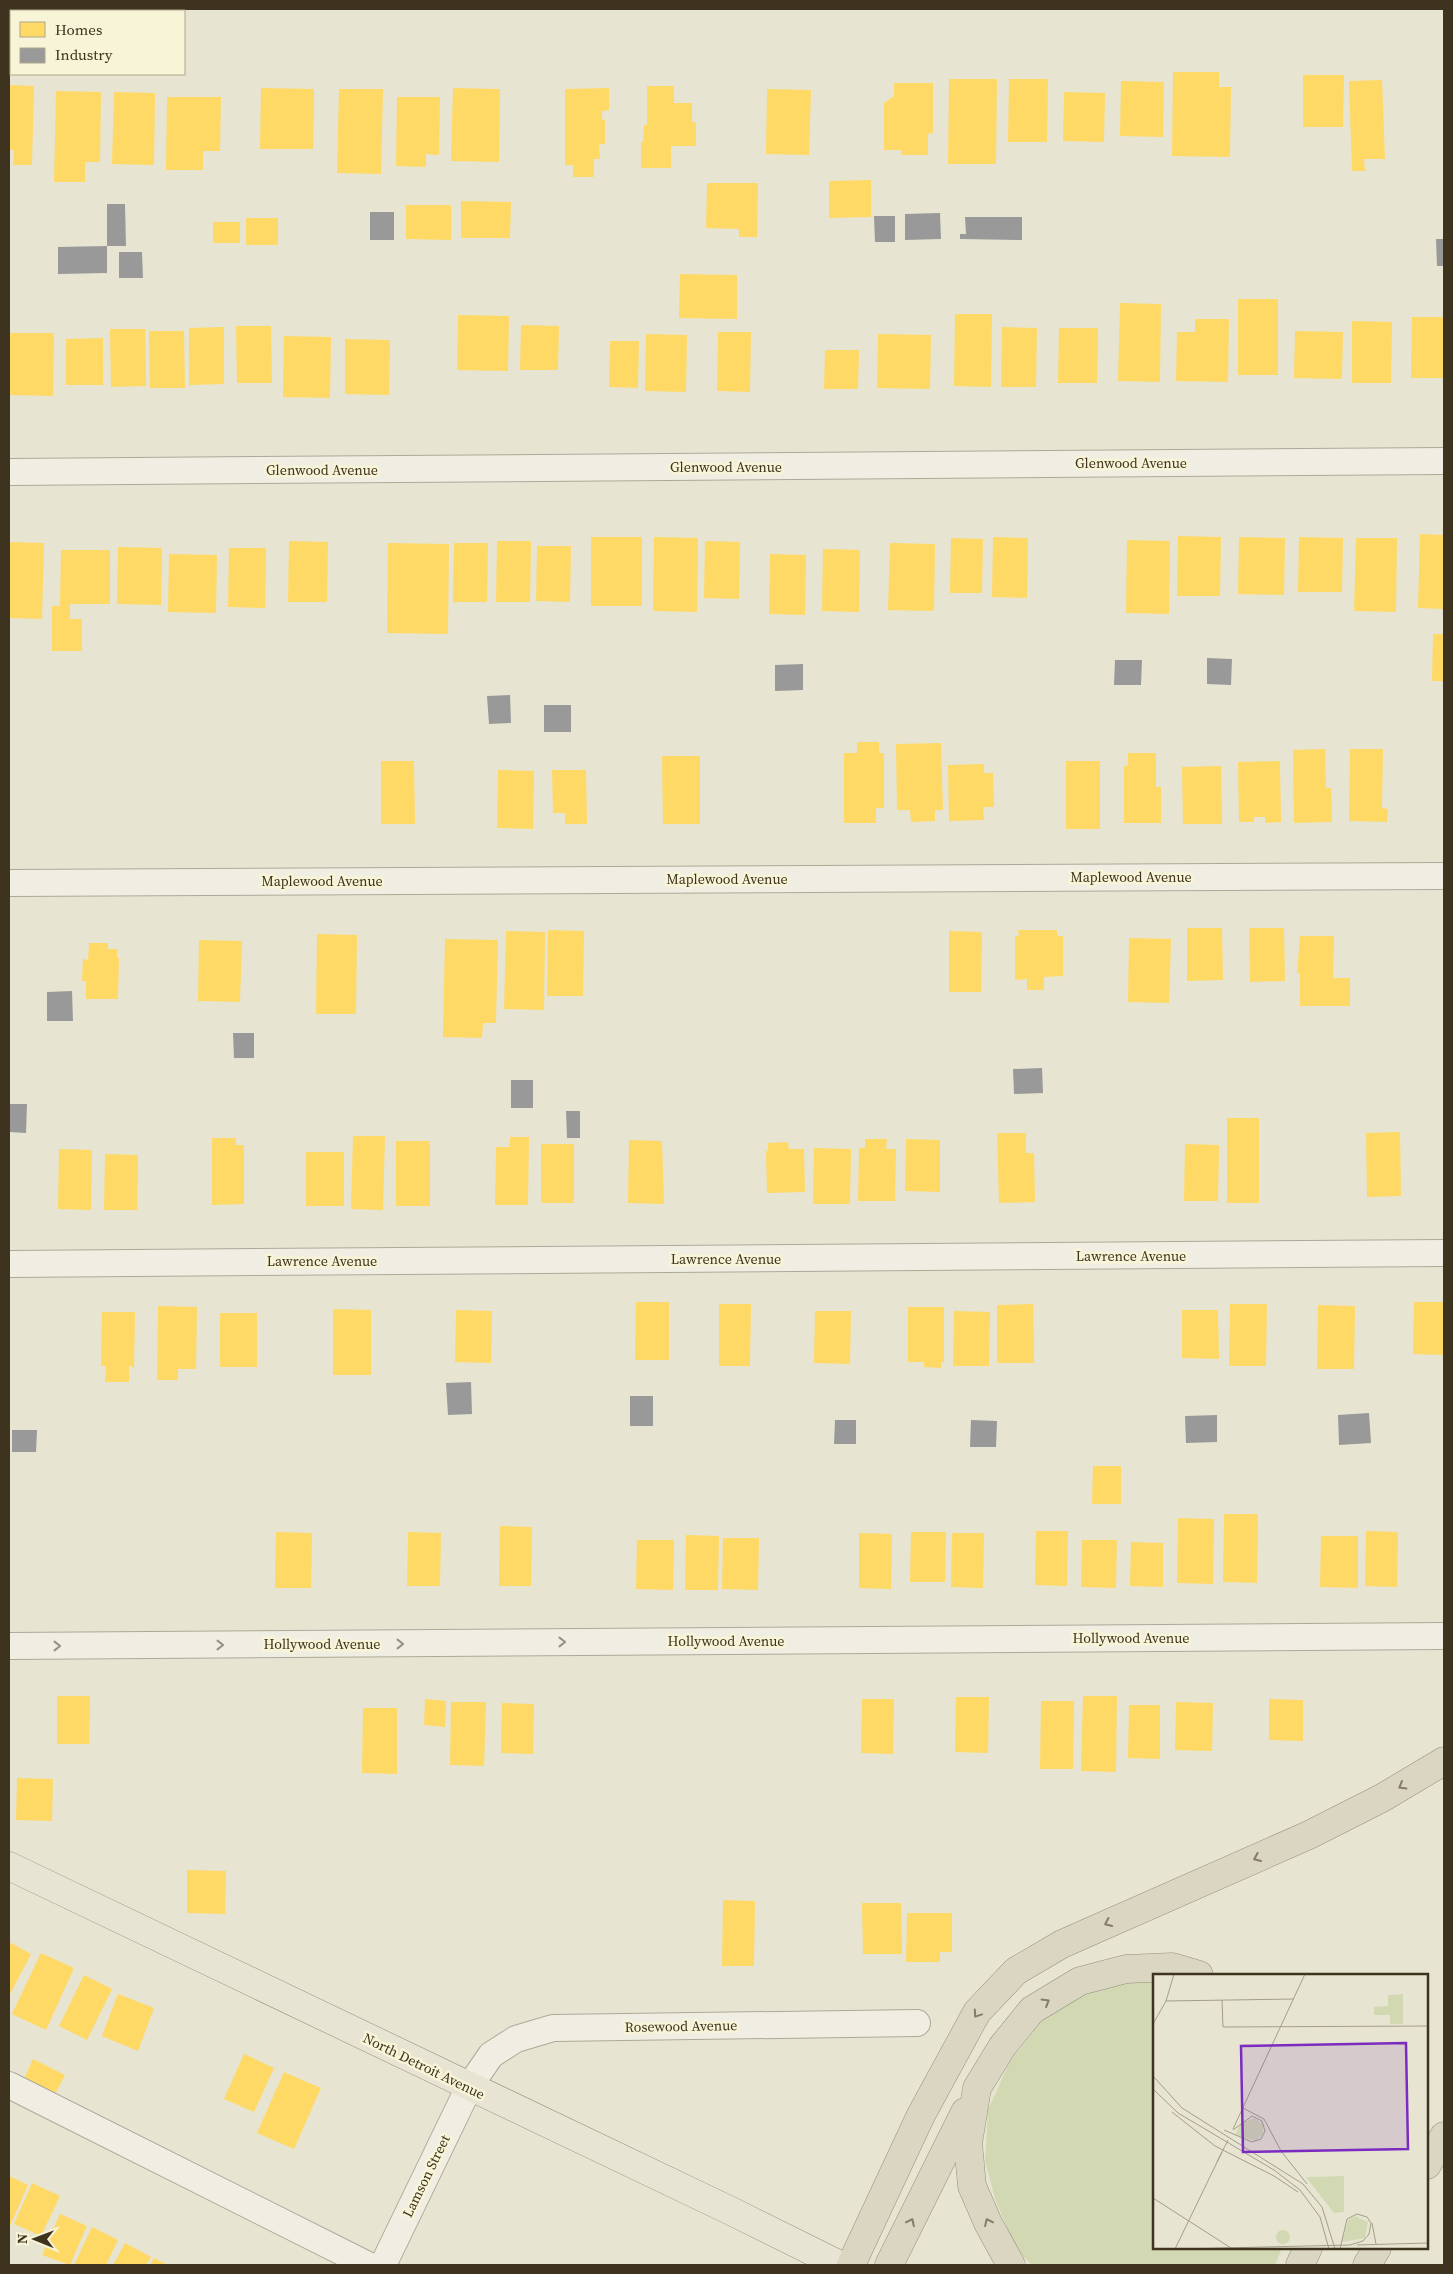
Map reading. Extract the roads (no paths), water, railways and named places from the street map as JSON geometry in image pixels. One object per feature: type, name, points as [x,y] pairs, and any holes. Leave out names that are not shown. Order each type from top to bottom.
[{"type":"highway","points":[[851,2265],[921,2115],[977,2012],[1016,1971],[1062,1944],[1309,1835],[1382,1798],[1444,1761]]},
{"type":"highway","points":[[889,2265],[977,2088],[1002,2048],[1032,2010],[1080,1981],[1126,1969],[1172,1967],[1196,1974]]},
{"type":"highway","points":[[977,2088],[968,2143],[972,2186],[988,2223],[1011,2265]]},
{"type":"highway","points":[[1428,2163],[1444,2136]]},
{"type":"highway","points":[[1300,2265],[1308,2249]]},
{"type":"highway","points":[[1366,2265],[1376,2249]]},
{"type":"main road","name":"North Detroit Avenue","points":[[9,1866],[731,2211],[840,2265]]},
{"type":"street","name":"Glenwood Avenue","points":[[9,472],[1444,461]]},
{"type":"street","name":"Maplewood Avenue","points":[[9,883],[1444,876]]},
{"type":"street","name":"Lawrence Avenue","points":[[9,1264],[1444,1253]]},
{"type":"street","name":"Hollywood Avenue","points":[[9,1646],[1444,1636]]},
{"type":"street","name":"Rosewood Avenue","points":[[469,2087],[491,2055],[516,2039],[553,2028],[917,2023]]},
{"type":"street","points":[[9,2085],[368,2265]]},
{"type":"street","name":"Lamson Street","points":[[383,2265],[469,2087]]}]
